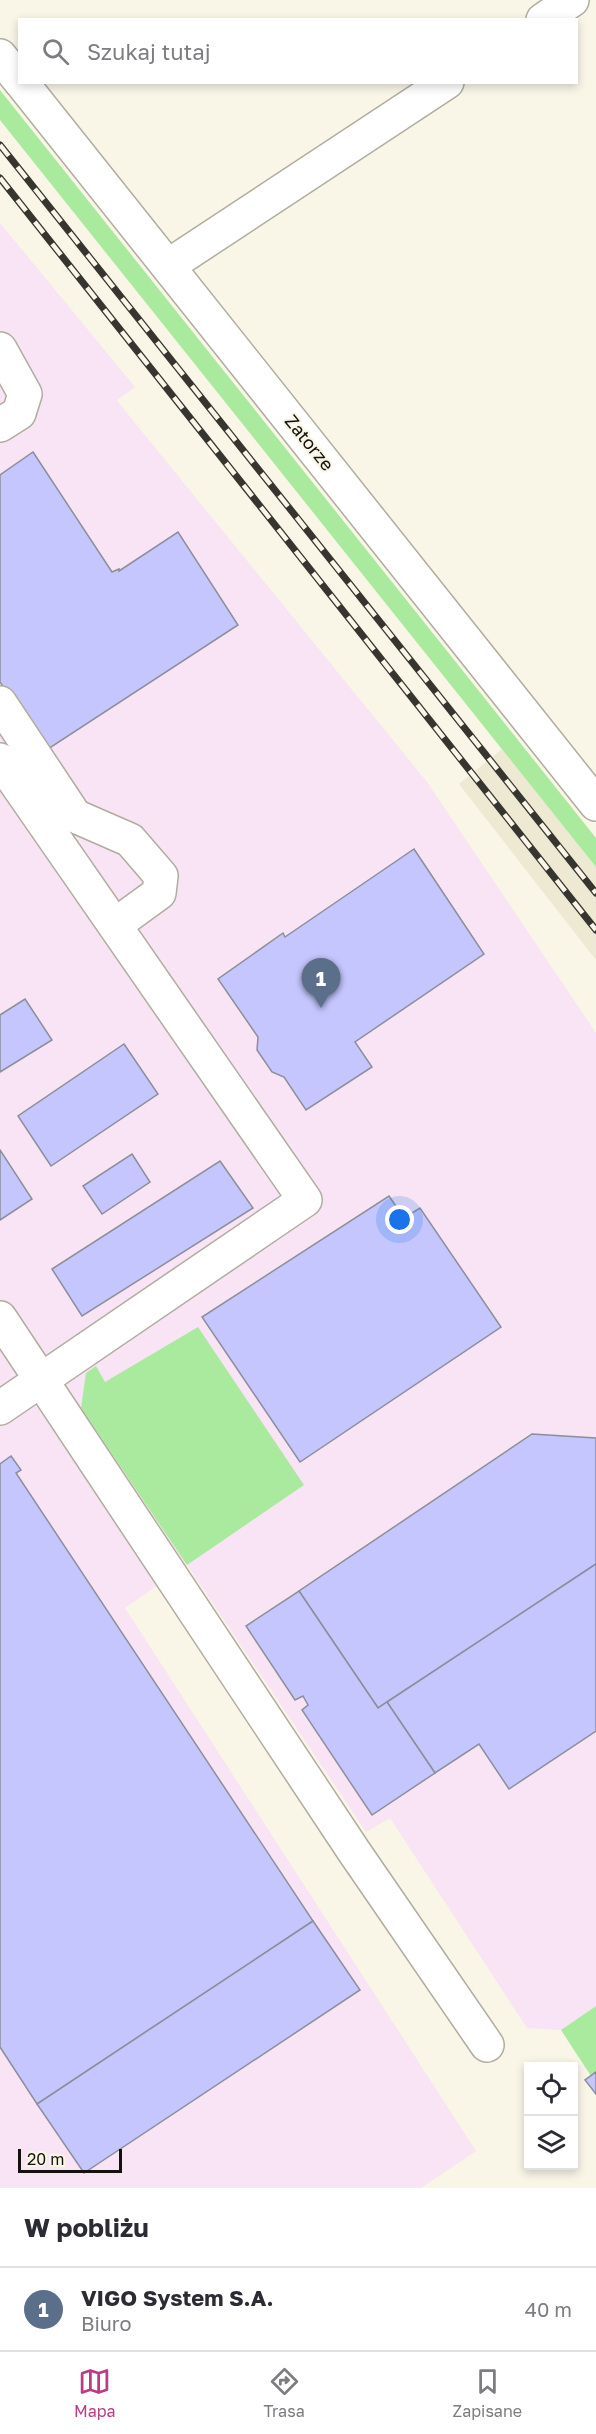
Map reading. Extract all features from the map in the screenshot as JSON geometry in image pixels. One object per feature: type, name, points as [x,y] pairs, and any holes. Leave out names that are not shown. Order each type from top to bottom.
[{"type":"street","points":[[546,18],[572,0]]},
{"type":"street","name":"Zatorze","points":[[0,56],[18,79]]},
{"type":"street","name":"Zatorze","points":[[22,84],[596,804]]},
{"type":"street","points":[[168,266],[444,84]]},
{"type":"street","points":[[0,349],[25,394],[19,413],[0,425]]},
{"type":"street","points":[[0,704],[75,816],[130,840],[161,876],[159,893],[115,925]]},
{"type":"street","points":[[0,760],[305,1200],[0,1408]]},
{"type":"street","points":[[0,1318],[353,1850],[487,2045]]},
{"type":"shaded area","points":[[0,223],[135,387],[117,400],[122,407],[427,782],[596,1033],[596,2006],[561,2030],[527,2028],[390,1818],[366,1832],[187,1565],[125,1608],[476,2151],[421,2188],[0,2188]]},
{"type":"shaded area","points":[[502,749],[596,867],[596,960],[459,784]]},
{"type":"green space","points":[[0,90],[596,838],[596,867],[0,120]]},
{"type":"green space","points":[[198,1327],[304,1485],[187,1565],[81,1408],[86,1373],[96,1366],[105,1382]]},
{"type":"green space","points":[[596,2006],[596,2072],[591,2076],[561,2030]]},
{"type":"building","points":[[33,452],[112,572],[119,569],[119,571],[178,532],[238,625],[45,751],[0,682],[0,475]]},
{"type":"building","points":[[414,849],[484,954],[355,1042],[372,1067],[306,1110],[284,1077],[272,1072],[257,1050],[258,1037],[218,979],[283,933],[285,937]]},
{"type":"building","points":[[25,999],[52,1040],[0,1072],[0,1015]]},
{"type":"building","points":[[124,1044],[158,1094],[51,1166],[18,1116]]},
{"type":"building","points":[[0,1150],[32,1199],[0,1220]]},
{"type":"building","points":[[132,1154],[150,1182],[102,1214],[83,1186]]},
{"type":"building","points":[[220,1161],[253,1208],[82,1316],[52,1269]]},
{"type":"building","points":[[389,1196],[404,1218],[420,1208],[501,1327],[300,1462],[202,1317]]},
{"type":"building","points":[[532,1434],[596,1438],[596,1564],[378,1708],[299,1591]]},
{"type":"building","points":[[11,1456],[21,1470],[16,1473],[313,1921],[37,2104],[0,2047],[0,1464]]},
{"type":"building","points":[[596,1564],[596,1731],[509,1789],[479,1744],[435,1773],[387,1702]]},
{"type":"building","points":[[299,1591],[378,1708],[387,1702],[435,1773],[372,1815],[302,1710],[308,1705],[303,1696],[295,1700],[246,1626]]},
{"type":"building","points":[[313,1921],[360,1990],[84,2173],[37,2104]]},
{"type":"building","points":[[596,2072],[596,2094],[585,2080]]},
{"type":"railway","points":[[0,145],[596,893]]},
{"type":"railway","points":[[0,178],[596,930]]},
{"type":"place","name":"VIGO System S.A.","points":[[321,1008]]}]
